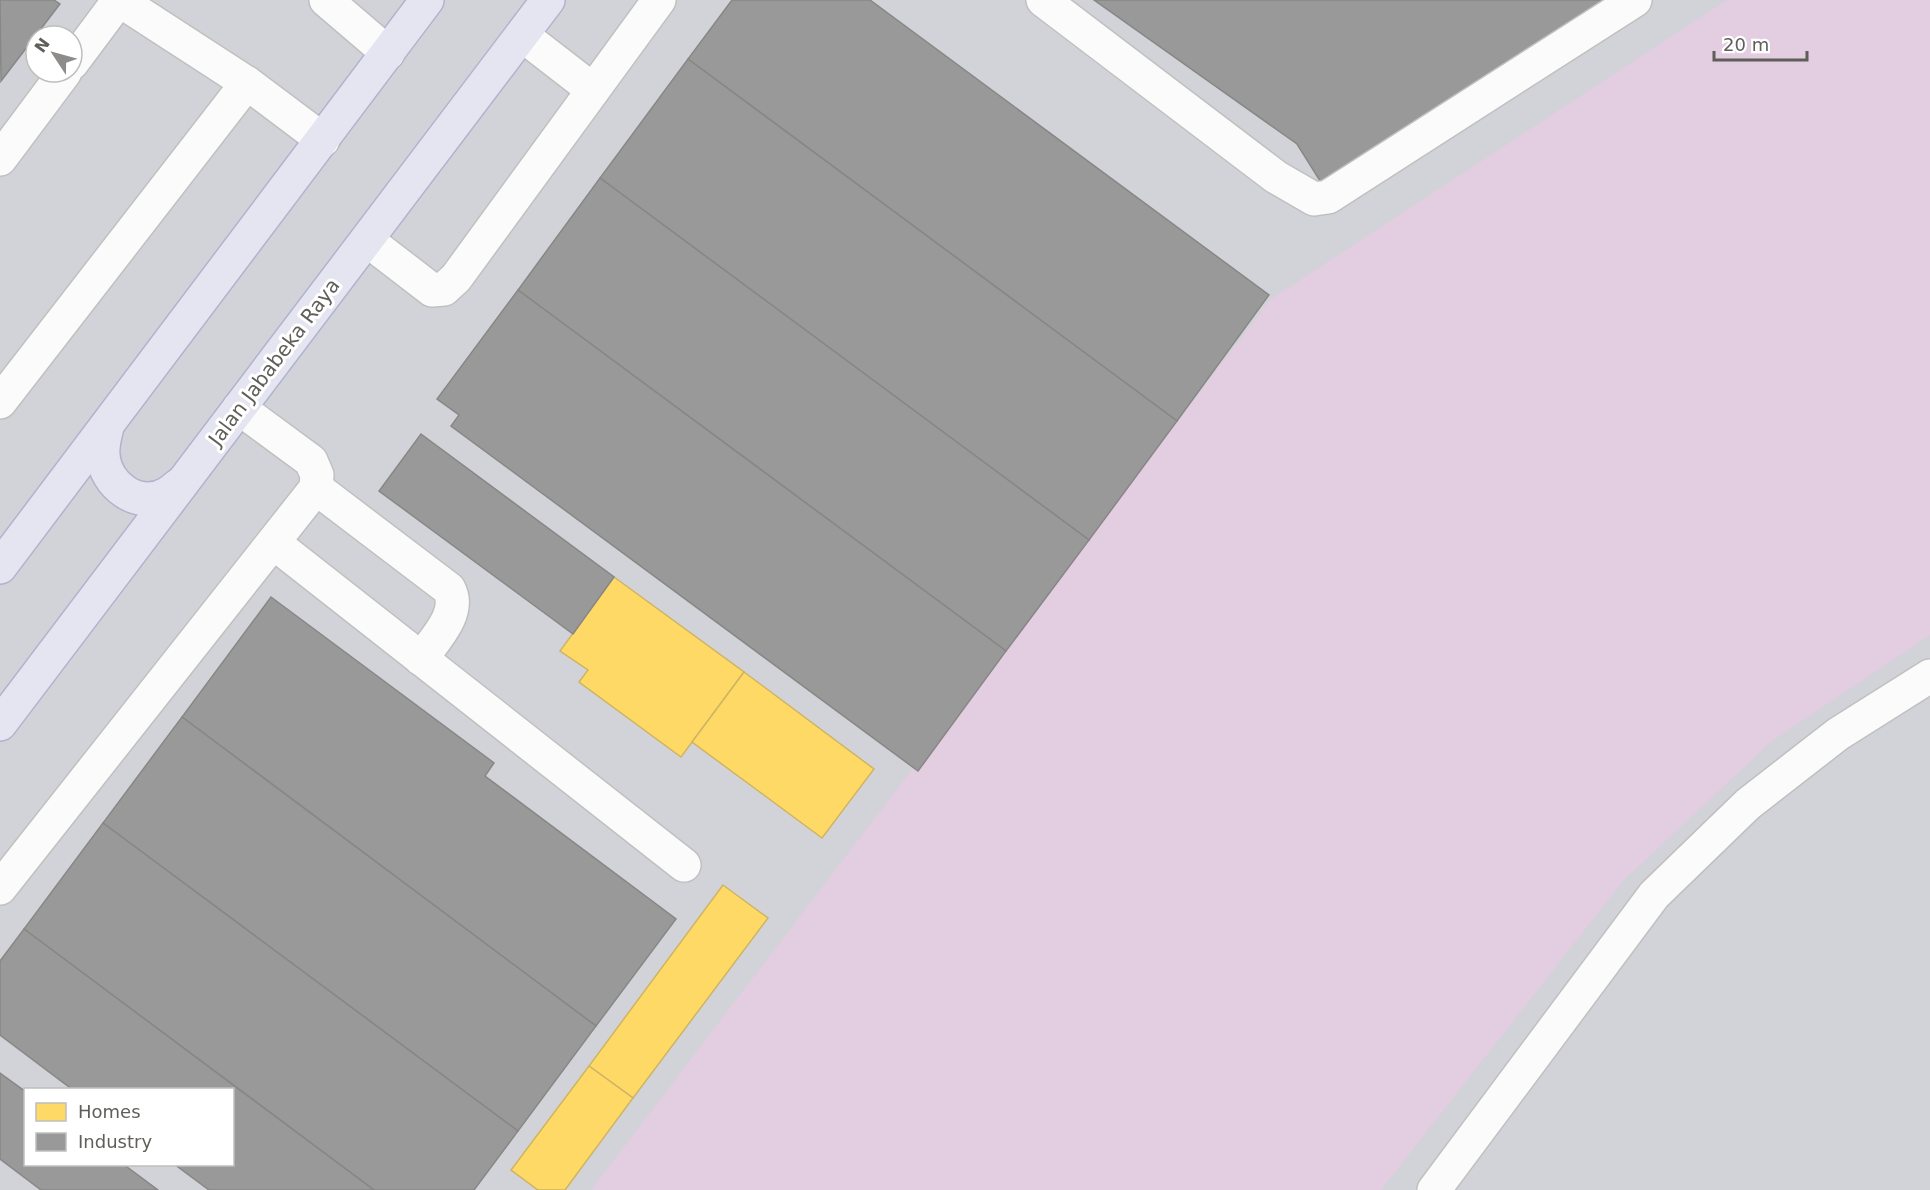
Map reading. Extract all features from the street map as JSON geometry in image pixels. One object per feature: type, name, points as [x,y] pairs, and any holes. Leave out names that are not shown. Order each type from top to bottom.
[{"type":"main road","points":[[0,567],[427,0]]},
{"type":"main road","name":"Jalan Jababeka Raya","points":[[0,724],[548,0]]},
{"type":"main road","points":[[107,427],[103,454],[105,465],[108,476],[123,492],[144,499],[166,495],[183,482]]},
{"type":"street","points":[[84,47],[119,0],[246,83],[323,140]]},
{"type":"street","points":[[326,0],[388,52]]},
{"type":"street","points":[[367,240],[432,290],[444,289],[456,278],[659,0]]},
{"type":"street","points":[[1043,0],[1276,177],[1314,199],[1328,196],[1635,0]]},
{"type":"street","points":[[522,35],[593,90]]},
{"type":"street","points":[[0,402],[246,83]]},
{"type":"street","points":[[0,159],[56,84]]},
{"type":"street","points":[[0,888],[316,488],[317,475],[311,461],[239,408]]},
{"type":"street","points":[[316,488],[449,589],[453,597],[453,608],[421,659]]},
{"type":"street","points":[[274,543],[684,865]]},
{"type":"street","points":[[1434,1190],[1654,895],[1748,804],[1838,734],[1930,676]]},
{"type":"shaded area","points":[[0,0],[1930,0],[1930,1190],[0,1190]]},
{"type":"shaded area","points":[[1727,0],[1930,0],[1930,635],[1773,740],[1623,881],[1381,1190],[591,1190],[1271,299]]},
{"type":"building: Homes","points":[[614,577],[744,672],[681,757],[579,682],[588,670],[560,651]]},
{"type":"building: Homes","points":[[744,672],[874,769],[822,838],[692,742]]},
{"type":"building: Homes","points":[[723,885],[768,918],[633,1098],[589,1066]]},
{"type":"building: Homes","points":[[589,1066],[633,1098],[565,1190],[538,1190],[511,1170]]},
{"type":"building: Industry","points":[[0,0],[54,0],[60,4],[45,24],[24,24],[24,51],[1,81]]},
{"type":"building: Industry","points":[[732,0],[870,0],[1269,295],[1177,421],[688,59]]},
{"type":"building: Industry","points":[[1094,0],[1603,0],[1609,10],[1327,192],[1297,144]]},
{"type":"building: Industry","points":[[688,59],[1177,421],[1089,540],[600,178]]},
{"type":"building: Industry","points":[[600,178],[1089,540],[1006,651],[518,290]]},
{"type":"building: Industry","points":[[518,290],[1006,651],[918,771],[451,426],[459,415],[437,399]]},
{"type":"building: Industry","points":[[421,434],[614,577],[573,634],[379,491]]},
{"type":"building: Industry","points":[[271,597],[494,763],[485,776],[676,919],[596,1026],[182,717]]},
{"type":"building: Industry","points":[[182,717],[596,1026],[518,1131],[103,823]]},
{"type":"building: Industry","points":[[103,823],[518,1131],[474,1190],[374,1190],[24,929]]},
{"type":"building: Industry","points":[[24,929],[374,1190],[209,1190],[177,1166],[234,1166],[234,1088],[70,1088],[0,1035],[0,961]]},
{"type":"building: Industry","points":[[0,1073],[24,1091],[24,1166],[126,1166],[158,1190],[41,1190],[0,1159]]}]
